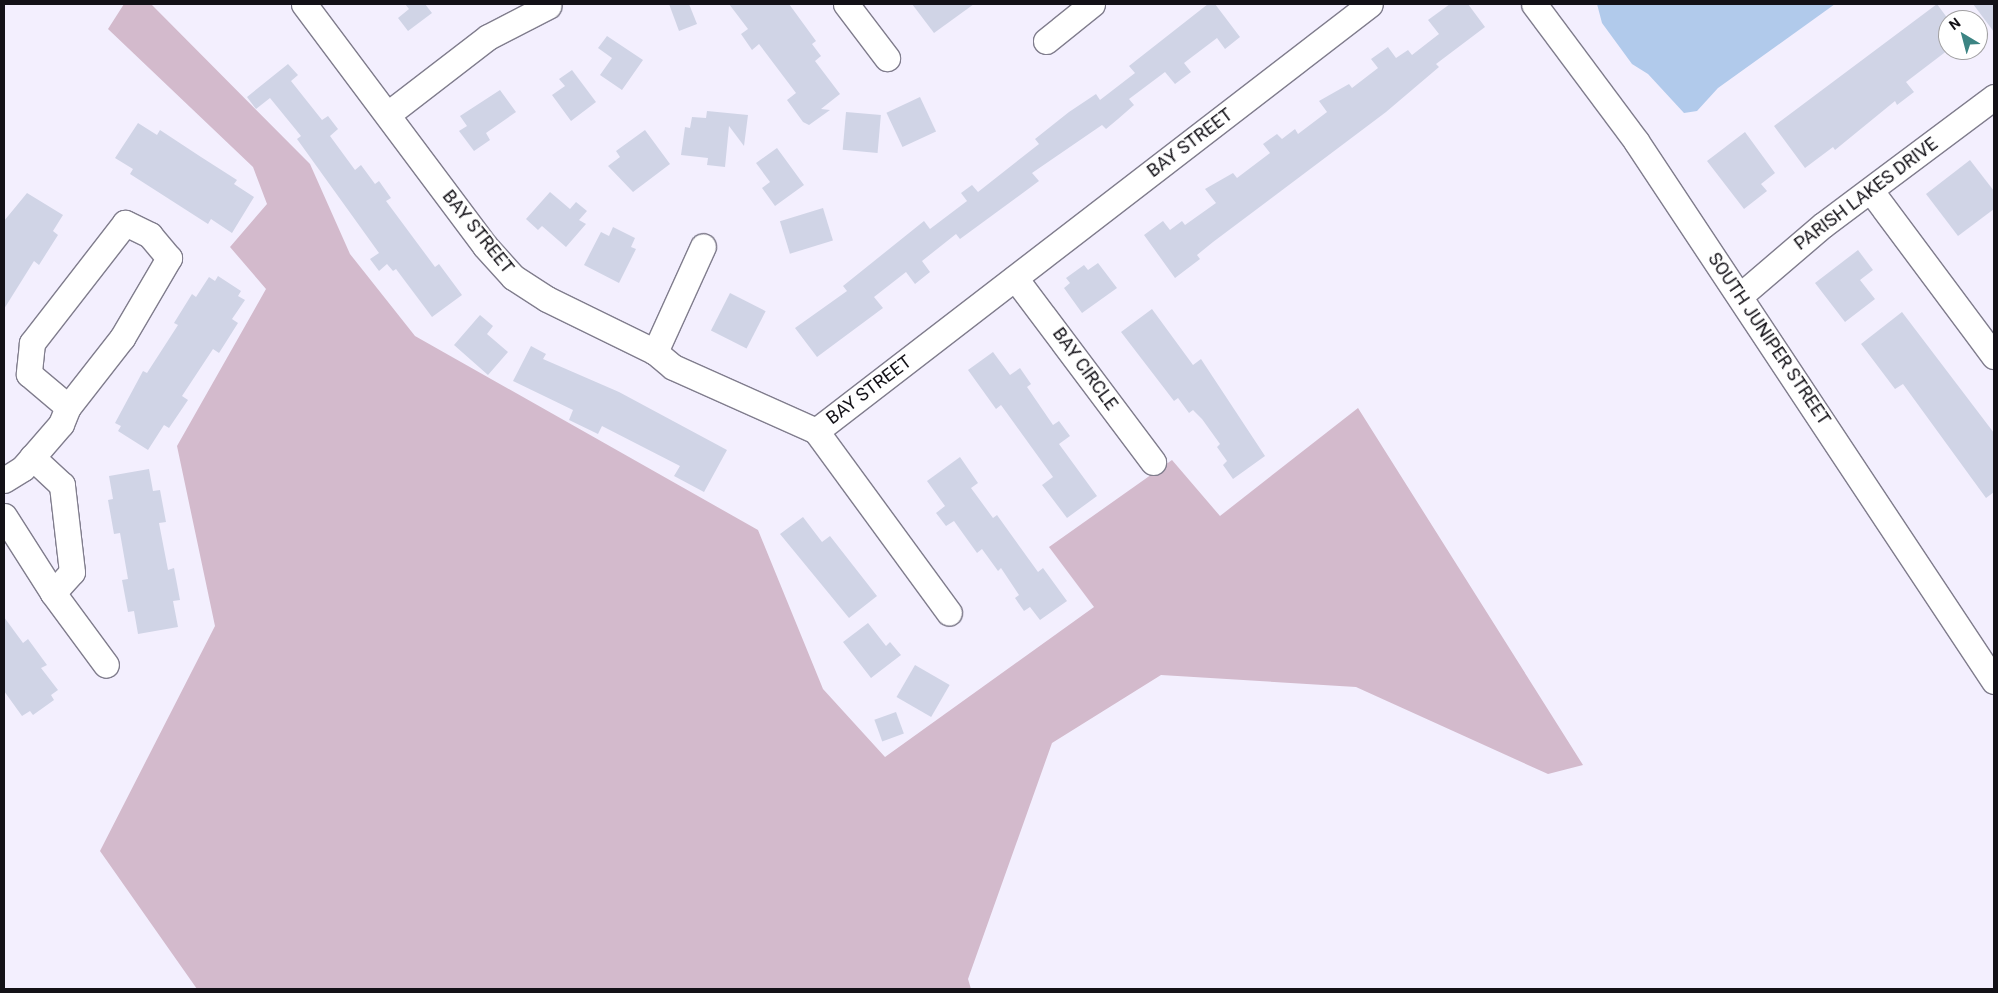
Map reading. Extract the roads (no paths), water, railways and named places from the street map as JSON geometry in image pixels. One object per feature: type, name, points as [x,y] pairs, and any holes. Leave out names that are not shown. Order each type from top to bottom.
[{"type":"street","name":"BAY STREET","points":[[304,4],[485,246],[513,277],[547,299],[655,352],[673,368],[816,431],[1370,4]]},
{"type":"street","points":[[846,4],[887,58]]},
{"type":"street","points":[[1046,41],[1092,4]]},
{"type":"street","name":"SOUTH JUNIPER STREET","points":[[1538,5],[1636,141],[1741,295],[1994,678]]},
{"type":"street","points":[[388,114],[488,37],[548,6]]},
{"type":"street","name":"PARISH LAKES DRIVE","points":[[1741,295],[1822,225],[1871,191],[1994,97]]},
{"type":"street","points":[[1871,191],[1994,356]]},
{"type":"street","points":[[4,480],[32,458],[61,424],[68,407],[122,338],[169,258],[150,235],[125,223],[32,343],[28,374],[68,407]]},
{"type":"street","points":[[655,352],[704,246]]},
{"type":"street","name":"BAY CIRCLE","points":[[1015,278],[1153,462]]},
{"type":"street","points":[[816,431],[949,613]]},
{"type":"street","points":[[32,458],[62,485],[72,572],[53,593]]},
{"type":"street","points":[[4,516],[53,593],[106,665]]},
{"type":"water","points":[[1597,4],[1835,4],[1718,88],[1697,111],[1684,113],[1648,74],[1632,64],[1602,23]]}]
